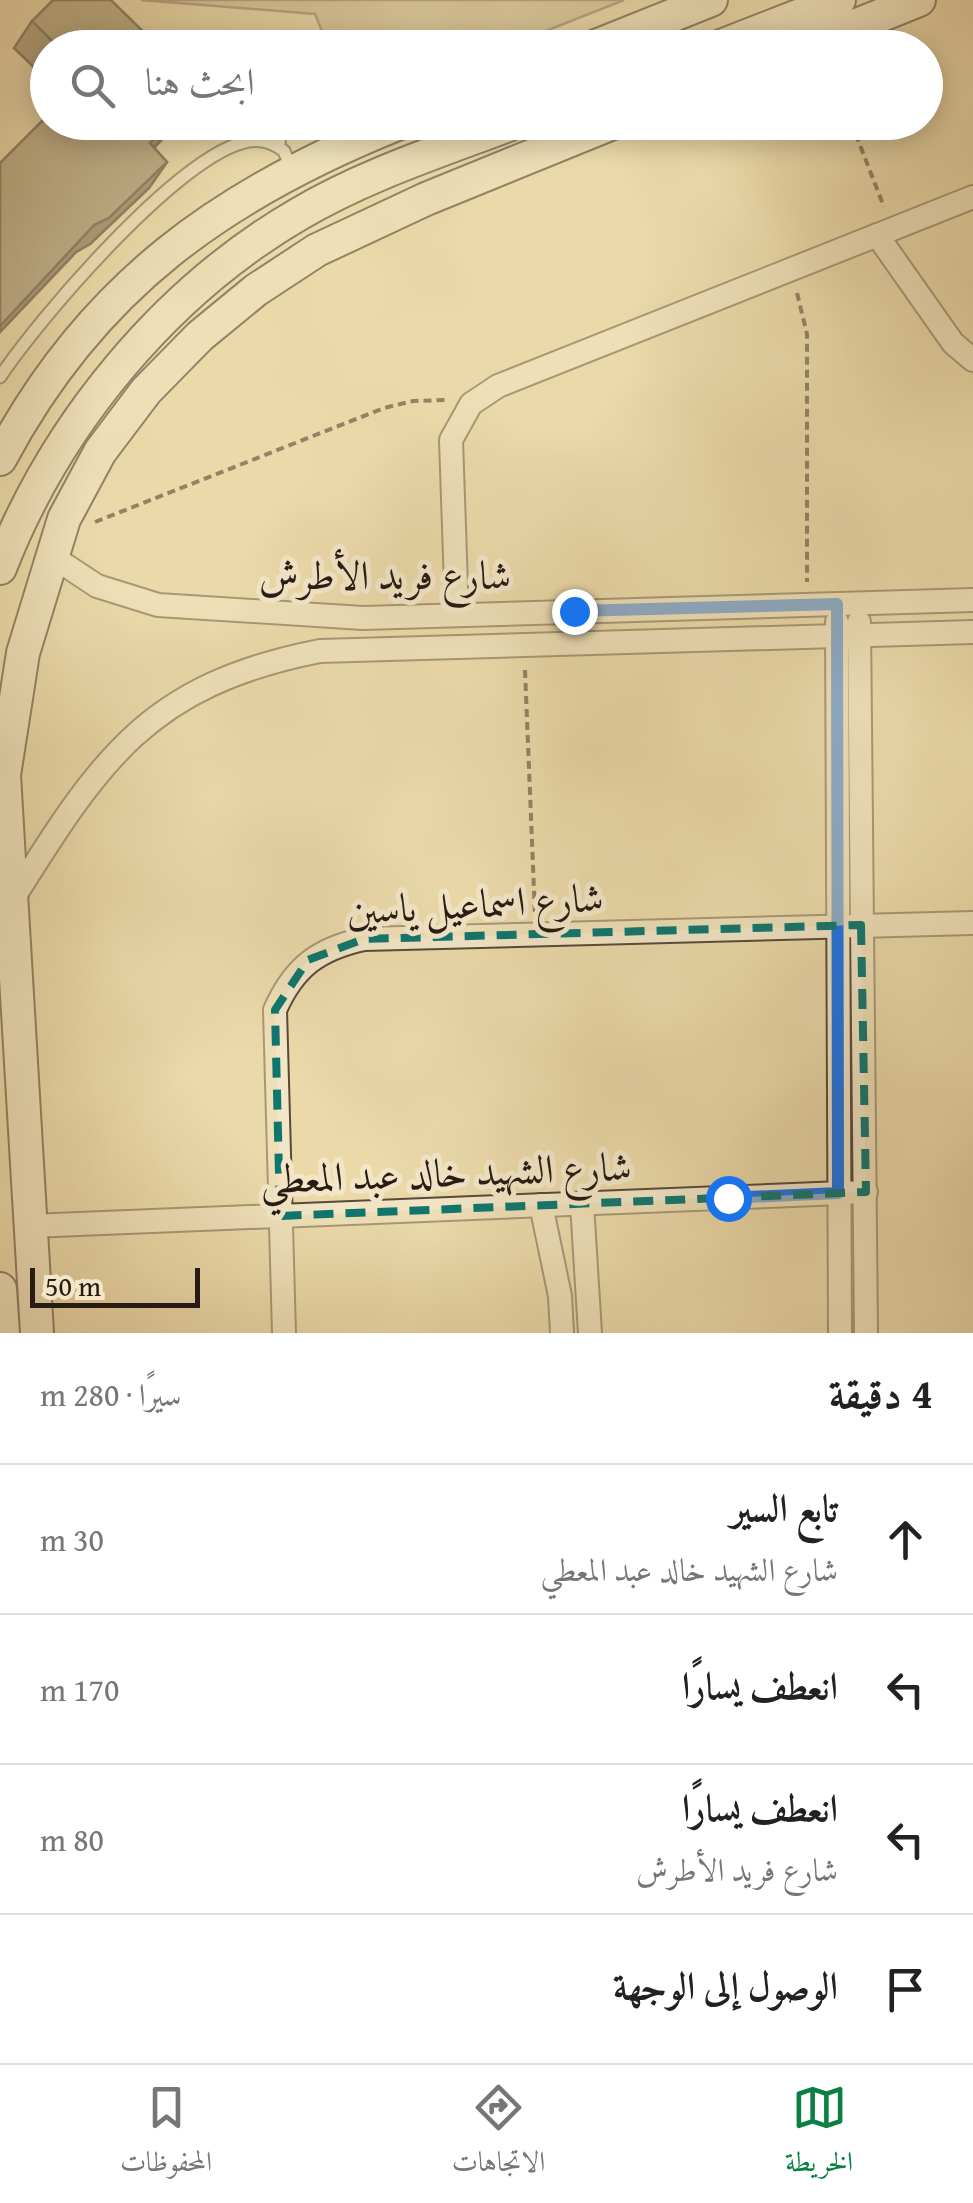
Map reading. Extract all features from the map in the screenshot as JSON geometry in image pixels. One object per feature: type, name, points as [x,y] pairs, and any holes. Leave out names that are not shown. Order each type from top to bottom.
[{"type":"main road","points":[[636,30],[711,0]]},
{"type":"main road","points":[[797,22],[838,0]]},
{"type":"main road","points":[[772,30],[919,0]]},
{"type":"main road","points":[[0,459],[54,372],[92,323],[138,276],[286,159],[346,140]]},
{"type":"main road","points":[[0,568],[41,478],[78,420],[122,366],[227,264],[300,213],[469,140]]},
{"type":"main road","points":[[37,1333],[30,1226],[11,1084],[12,902],[6,761],[22,653],[54,545],[100,452],[146,391],[200,336],[256,290],[317,250],[426,199],[571,140]]},
{"type":"main road","points":[[412,162],[426,199]]},
{"type":"main road","points":[[227,264],[256,290]]},
{"type":"main road","points":[[0,1289],[3,1333]]},
{"type":"street","points":[[457,615],[449,461],[451,440],[471,404],[498,386],[973,197]]},
{"type":"street","points":[[885,232],[953,344],[973,360]]},
{"type":"street","name":"شارع فريد الأطرش","points":[[54,545],[96,586],[158,605],[363,618],[973,600]]},
{"type":"street","points":[[840,1333],[838,1193],[850,925],[848,603]]},
{"type":"street","points":[[363,618],[364,650]]},
{"type":"street","name":"شارع فريد الأطرش","points":[[12,902],[78,796],[154,718],[198,688],[256,664],[320,651],[973,632]]},
{"type":"street","name":"شارع اسماعيل ياسين","points":[[284,1333],[275,1010],[288,982],[308,960],[334,946],[364,939],[973,923]]},
{"type":"street","points":[[850,925],[866,1192],[866,1333]]},
{"type":"street","name":"شارع الشهيد خالد عبد المعطي","points":[[30,1226],[866,1192]]},
{"type":"street","points":[[582,1204],[590,1333]]},
{"type":"street","points":[[541,1206],[560,1296],[562,1333]]},
{"type":"lane","points":[[0,377],[56,304],[105,250],[216,155],[252,140],[286,159]]},
{"type":"lane","points":[[283,140],[286,159]]},
{"type":"path","points":[[857,140],[885,232]]},
{"type":"path","points":[[791,269],[806,334],[807,604]]},
{"type":"path","points":[[54,545],[384,408],[428,400],[471,404]]},
{"type":"path","points":[[524,645],[536,934]]},
{"type":"highlighted area","points":[[861,925],[866,1192],[280,1216],[275,1010],[308,960],[364,939]]},
{"type":"shaded area","points":[[141,0],[624,0],[548,30],[322,30],[315,14]]},
{"type":"building","points":[[53,0],[111,0],[142,30],[41,30],[32,21]]},
{"type":"building","points":[[30,133],[30,140],[153,140],[150,143],[167,162],[109,218],[94,225],[0,326],[0,163]]},
{"type":"route","points":[[574,611],[837,604],[838,1193],[728,1198]]}]
